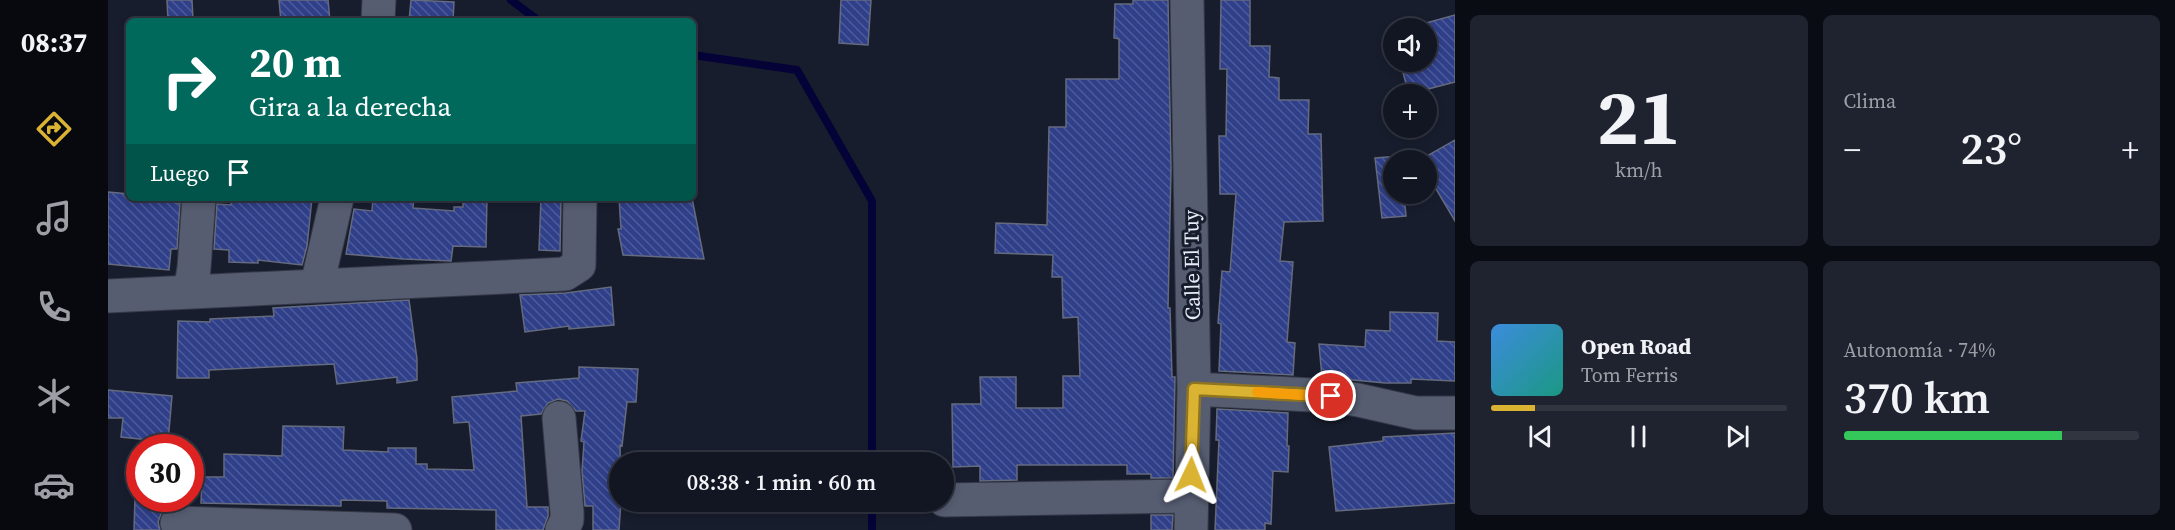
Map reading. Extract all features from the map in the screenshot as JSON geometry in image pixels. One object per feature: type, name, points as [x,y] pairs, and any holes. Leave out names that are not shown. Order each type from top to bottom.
[{"type":"street","points":[[378,18],[379,0]]},
{"type":"street","name":"Calle El Tuy","points":[[1187,0],[1194,389],[1191,530]]},
{"type":"street","points":[[190,292],[194,268],[198,201]]},
{"type":"street","points":[[317,285],[336,201]]},
{"type":"street","points":[[108,296],[565,274],[579,266],[580,201]]},
{"type":"street","points":[[1194,389],[1331,396],[1416,413],[1455,413]]},
{"type":"street","points":[[560,418],[567,512],[567,520],[562,530]]},
{"type":"street","points":[[954,500],[1190,496]]},
{"type":"street","points":[[177,523],[395,530]]},
{"type":"building","points":[[167,0],[192,0],[193,18],[168,18]]},
{"type":"building","points":[[279,0],[328,0],[330,18],[281,18]]},
{"type":"building","points":[[411,0],[454,2],[453,18],[409,18]]},
{"type":"building","points":[[841,0],[871,0],[868,45],[839,43]]},
{"type":"building","points":[[1133,0],[1168,0],[1171,169],[1168,308],[1170,308],[1172,377],[1175,377],[1173,478],[1151,478],[1151,474],[1127,474],[1127,465],[1017,465],[1017,480],[980,481],[980,466],[954,467],[952,404],[981,404],[980,377],[1016,377],[1016,408],[1063,408],[1063,376],[1080,376],[1078,317],[1063,318],[1062,277],[1052,277],[1053,255],[995,253],[996,223],[1047,225],[1049,127],[1066,127],[1066,79],[1119,79],[1119,39],[1114,38],[1115,4],[1133,4]]},
{"type":"building","points":[[1221,0],[1250,0],[1250,46],[1270,46],[1269,77],[1279,78],[1279,100],[1309,100],[1308,134],[1321,134],[1323,221],[1284,222],[1280,261],[1293,262],[1287,342],[1295,343],[1293,375],[1219,371],[1221,324],[1218,323],[1222,271],[1230,272],[1236,194],[1220,194],[1219,136],[1226,136],[1227,69],[1220,69]]},
{"type":"building","points":[[1455,15],[1455,82],[1437,87],[1437,84],[1406,84],[1403,72],[1437,72],[1437,20]]},
{"type":"building","points":[[1455,140],[1455,221],[1437,191],[1437,150]]},
{"type":"building","points":[[1383,157],[1383,204],[1405,204],[1406,216],[1382,218],[1375,158]]},
{"type":"building","points":[[108,192],[126,194],[126,201],[175,201],[175,203],[180,203],[177,249],[171,249],[169,270],[108,264]]},
{"type":"building","points":[[231,201],[312,201],[307,246],[302,265],[258,260],[258,263],[229,262],[229,250],[214,249],[217,204],[231,205]]},
{"type":"building","points":[[373,201],[414,201],[413,208],[454,211],[454,207],[463,207],[463,201],[487,201],[486,247],[453,246],[451,261],[346,254],[354,209],[372,211]]},
{"type":"building","points":[[541,201],[561,201],[560,251],[539,250]]},
{"type":"building","points":[[619,201],[693,201],[704,259],[623,255],[618,229],[621,229]]},
{"type":"building","points":[[611,287],[614,325],[569,329],[569,326],[525,332],[520,295],[566,293]]},
{"type":"building","points":[[409,300],[417,359],[417,380],[397,383],[397,377],[337,384],[334,364],[209,370],[209,378],[177,378],[178,321],[210,322],[210,319],[274,316],[273,308]]},
{"type":"building","points":[[1390,312],[1438,313],[1437,341],[1455,342],[1455,381],[1411,379],[1411,383],[1385,383],[1322,377],[1319,344],[1365,347],[1366,330],[1390,331]]},
{"type":"building","points":[[579,367],[638,369],[636,402],[627,402],[620,452],[609,452],[609,512],[620,512],[619,530],[593,530],[593,506],[585,506],[582,471],[584,442],[581,441],[585,411],[576,411],[567,401],[558,399],[548,403],[541,414],[521,416],[527,507],[548,507],[548,516],[543,530],[496,530],[496,510],[387,508],[387,501],[341,500],[341,506],[204,503],[204,477],[224,477],[224,454],[282,456],[283,426],[344,427],[343,450],[388,452],[388,448],[416,448],[416,464],[427,464],[427,469],[474,470],[469,422],[454,423],[452,397],[517,391],[516,383],[579,378]]},
{"type":"building","points":[[108,390],[172,396],[169,434],[126,434],[126,438],[121,437],[123,418],[108,418]]},
{"type":"building","points":[[1217,409],[1288,413],[1288,472],[1273,471],[1271,524],[1265,523],[1265,530],[1215,530],[1219,440],[1216,440]]},
{"type":"building","points":[[1455,433],[1455,503],[1336,511],[1329,447],[1383,441],[1383,437]]},
{"type":"building","points":[[135,512],[163,512],[158,522],[160,530],[134,530]]},
{"type":"building","points":[[1151,515],[1173,515],[1172,530],[1151,530]]},
{"type":"waterway","points":[[511,0],[535,18]]},
{"type":"waterway","points":[[696,55],[797,70],[872,201],[872,452]]},
{"type":"waterway","points":[[872,512],[872,530]]},
{"type":"slow traffic","points":[[1257,392],[1302,395]]},
{"type":"route","points":[[1191,475],[1194,389],[1331,396]]}]
